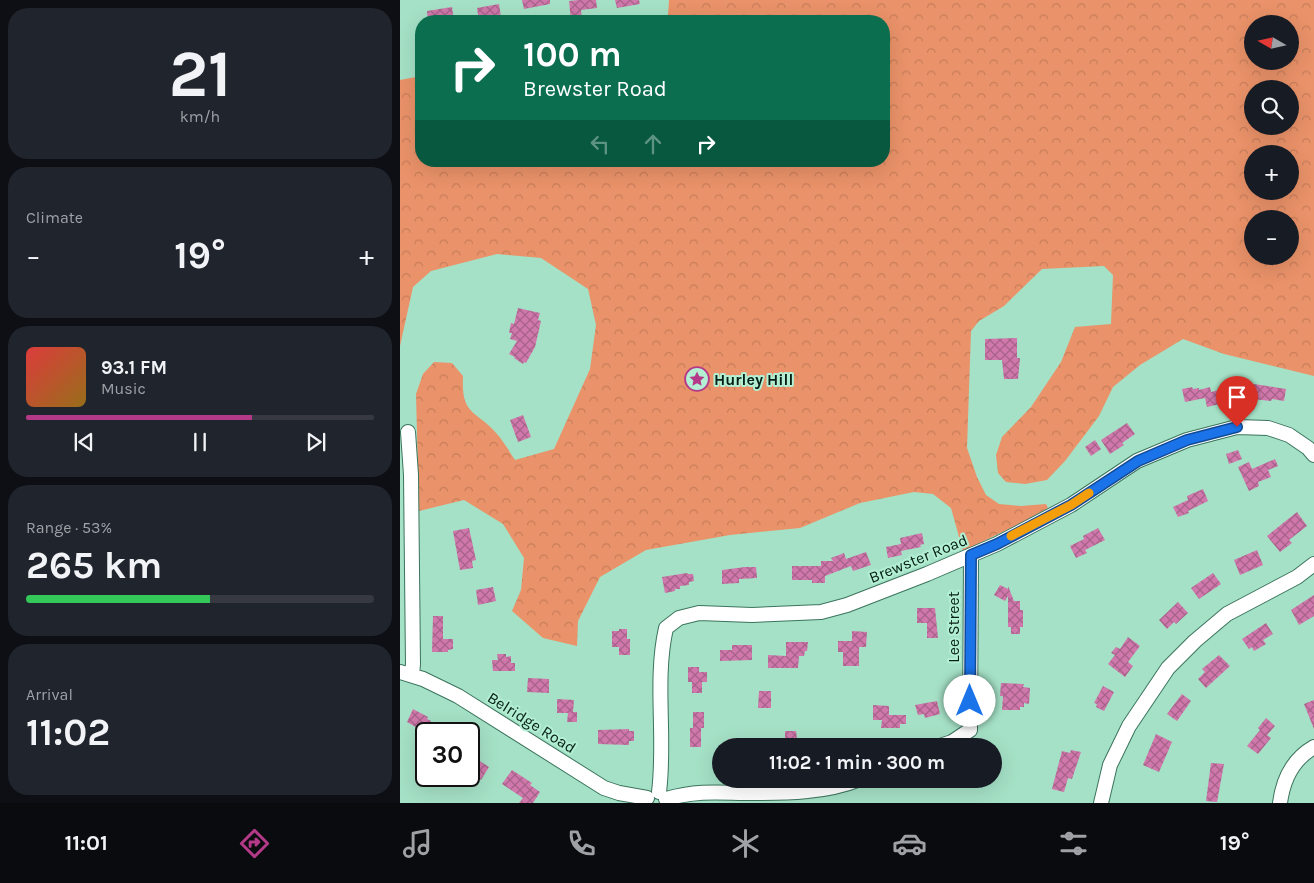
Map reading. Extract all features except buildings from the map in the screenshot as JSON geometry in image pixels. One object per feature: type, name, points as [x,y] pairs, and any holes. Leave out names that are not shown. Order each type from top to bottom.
[{"type":"street","name":"Brewster Road","points":[[657,799],[661,776],[662,737],[660,660],[666,628],[679,618],[700,613],[752,615],[821,612],[847,605],[997,544],[1071,505],[1138,461],[1187,440],[1237,427],[1268,428],[1289,435],[1308,448],[1314,455]]},
{"type":"street","points":[[406,673],[413,664],[411,476],[408,432]]},
{"type":"street","name":"Lee Street","points":[[958,738],[970,730],[971,555]]},
{"type":"street","points":[[1101,803],[1110,765],[1129,726],[1168,668],[1195,641],[1227,614],[1297,577],[1314,564]]},
{"type":"street","name":"Belridge Road","points":[[406,673],[458,696],[604,788],[619,793],[657,799],[693,792],[764,793],[812,791],[824,788]]},
{"type":"street","points":[[1280,803],[1282,787],[1291,768],[1307,751],[1314,747]]},
{"type":"green space","points":[[669,0],[1314,0],[1314,376],[1224,354],[1183,339],[1140,365],[1113,387],[1099,416],[1065,461],[1047,480],[1025,484],[1006,482],[998,473],[996,455],[1002,437],[1031,407],[1061,362],[1075,327],[1111,324],[1113,275],[1104,266],[1042,269],[1004,306],[979,321],[971,331],[967,448],[977,477],[986,495],[999,504],[1021,506],[1046,504],[1048,508],[963,551],[951,508],[933,494],[914,492],[860,503],[800,528],[730,535],[646,550],[600,577],[578,621],[577,646],[543,638],[512,611],[521,590],[524,558],[503,524],[464,500],[419,511],[416,394],[423,374],[434,362],[452,363],[463,376],[464,398],[467,405],[471,411],[497,434],[515,460],[554,449],[590,369],[596,325],[588,289],[541,258],[497,254],[431,271],[413,287],[400,346],[400,80],[415,77],[415,167],[890,167],[890,15],[668,15]]},
{"type":"slow traffic","points":[[1011,536],[1071,505],[1089,493]]},
{"type":"place","name":"Hurley Hill","points":[[697,379]]},
{"type":"route","points":[[970,701],[971,555],[997,544],[1071,505],[1138,461],[1187,440],[1237,427]]}]
